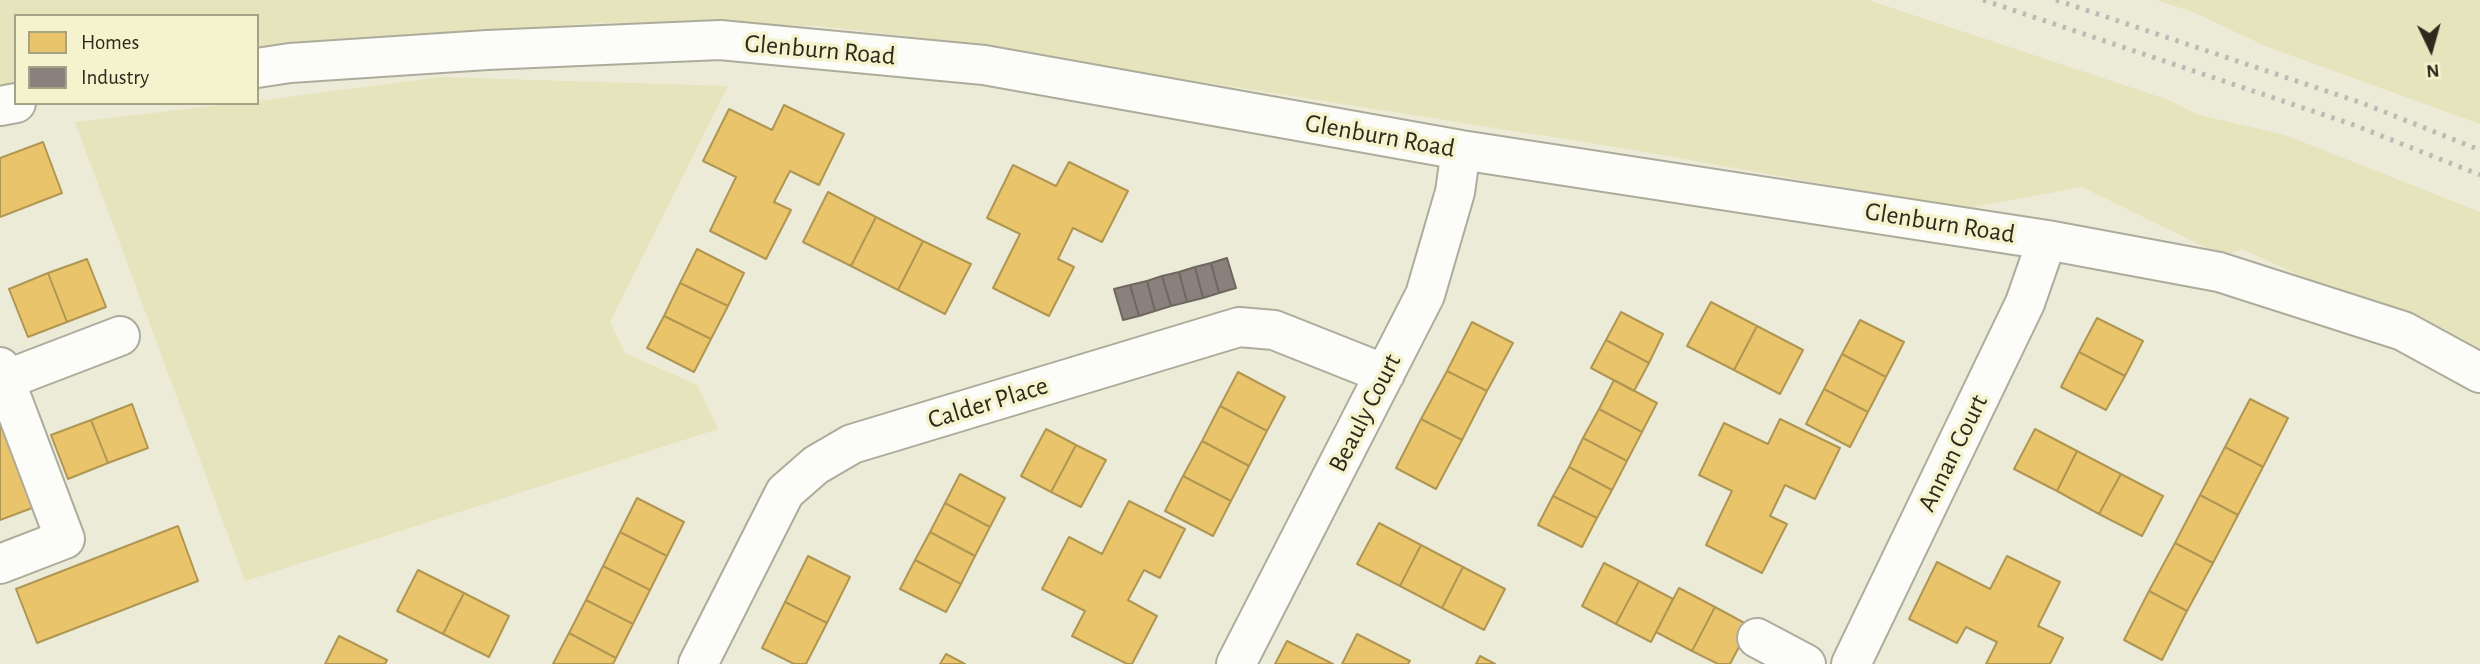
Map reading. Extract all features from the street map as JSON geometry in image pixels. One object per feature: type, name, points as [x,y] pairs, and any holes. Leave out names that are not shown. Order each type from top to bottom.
[{"type":"street","name":"Glenburn Road","points":[[259,68],[290,63],[487,50],[720,40],[984,65],[1461,150],[2047,240],[2219,272],[2403,331],[2480,373]]},
{"type":"street","name":"Beauly Court","points":[[1236,664],[1425,295],[1455,192],[1461,150]]},
{"type":"street","name":"Annan Court","points":[[1851,664],[2025,303],[2047,240]]},
{"type":"street","name":"Calder Place","points":[[698,664],[785,492],[816,465],[852,444],[1240,327],[1274,330],[1385,374]]},
{"type":"street","points":[[0,564],[65,539],[2,374],[120,336]]},
{"type":"street","points":[[1757,638],[1806,664]]},
{"type":"shaded area","points":[[0,0],[1868,0],[2169,100],[2199,115],[2285,135],[2480,212],[2480,358],[2242,249],[2223,256],[2082,187],[1963,209],[1634,150],[931,39],[819,26],[599,23],[259,47],[259,14],[14,14],[14,86],[0,89]]},
{"type":"shaded area","points":[[2156,0],[2480,0],[2480,124],[2265,46],[2193,12]]},
{"type":"shaded area","points":[[440,77],[728,86],[610,322],[625,353],[697,385],[718,429],[245,581],[75,122],[220,105],[259,105],[259,101]]},
{"type":"building: Homes","points":[[784,105],[844,134],[819,185],[790,171],[774,202],[791,210],[766,259],[710,231],[736,177],[703,161],[729,109],[772,130]]},
{"type":"building: Homes","points":[[43,142],[62,193],[0,217],[0,158]]},
{"type":"building: Homes","points":[[1069,162],[1128,191],[1102,242],[1073,228],[1058,259],[1074,267],[1049,316],[993,288],[1020,234],[987,218],[1013,165],[1056,186]]},
{"type":"building: Homes","points":[[828,192],[876,217],[851,266],[803,242]]},
{"type":"building: Homes","points":[[876,217],[923,241],[898,290],[851,266]]},
{"type":"building: Homes","points":[[923,241],[971,264],[945,314],[898,290]]},
{"type":"building: Homes","points":[[697,249],[744,273],[728,306],[680,283]]},
{"type":"building: Homes","points":[[87,259],[106,307],[67,322],[48,273]]},
{"type":"building: Homes","points":[[48,273],[67,322],[28,337],[9,289]]},
{"type":"building: Homes","points":[[680,283],[728,306],[711,339],[664,316]]},
{"type":"building: Homes","points":[[1711,302],[1757,326],[1734,370],[1687,346]]},
{"type":"building: Homes","points":[[1621,312],[1663,334],[1649,363],[1606,340]]},
{"type":"building: Homes","points":[[664,316],[711,339],[694,372],[647,348]]},
{"type":"building: Homes","points":[[2097,318],[2143,341],[2125,376],[2079,352]]},
{"type":"building: Homes","points":[[1860,320],[1904,342],[1886,377],[1842,354]]},
{"type":"building: Homes","points":[[1472,322],[1513,343],[1487,391],[1447,371]]},
{"type":"building: Homes","points":[[1757,326],[1803,350],[1780,394],[1734,370]]},
{"type":"building: Homes","points":[[1606,340],[1649,363],[1634,391],[1591,368]]},
{"type":"building: Homes","points":[[2079,352],[2125,376],[2106,410],[2061,387]]},
{"type":"building: Homes","points":[[1842,354],[1886,377],[1868,412],[1824,389]]},
{"type":"building: Homes","points":[[1447,371],[1487,391],[1462,440],[1421,419]]},
{"type":"building: Homes","points":[[1238,372],[1285,397],[1267,431],[1220,406]]},
{"type":"building: Homes","points":[[1614,380],[1657,403],[1642,432],[1599,409]]},
{"type":"building: Homes","points":[[1824,389],[1868,412],[1850,447],[1806,424]]},
{"type":"building: Homes","points":[[2250,399],[2288,418],[2263,467],[2225,447]]},
{"type":"building: Homes","points":[[0,400],[40,505],[0,520]]},
{"type":"building: Homes","points":[[132,404],[148,448],[108,463],[91,420]]},
{"type":"building: Homes","points":[[1220,406],[1267,431],[1249,466],[1202,441]]},
{"type":"building: Homes","points":[[1599,409],[1642,432],[1627,461],[1583,438]]},
{"type":"building: Homes","points":[[1421,419],[1462,440],[1436,489],[1396,468]]},
{"type":"building: Homes","points":[[1780,419],[1840,448],[1815,499],[1785,485],[1770,516],[1787,524],[1762,573],[1706,545],[1732,491],[1699,475],[1724,423],[1768,444]]},
{"type":"building: Homes","points":[[91,420],[108,463],[68,479],[51,435]]},
{"type":"building: Homes","points":[[1046,429],[1076,445],[1051,492],[1021,476]]},
{"type":"building: Homes","points":[[2035,429],[2077,451],[2057,491],[2014,469]]},
{"type":"building: Homes","points":[[1583,438],[1627,461],[1612,490],[1569,467]]},
{"type":"building: Homes","points":[[1202,441],[1249,466],[1231,501],[1183,476]]},
{"type":"building: Homes","points":[[1076,445],[1106,460],[1081,507],[1051,492]]},
{"type":"building: Homes","points":[[2225,447],[2263,467],[2238,515],[2200,495]]},
{"type":"building: Homes","points":[[2077,451],[2121,474],[2099,514],[2057,491]]},
{"type":"building: Homes","points":[[1569,467],[1612,490],[1597,518],[1553,496]]},
{"type":"building: Homes","points":[[960,474],[1005,498],[990,527],[945,503]]},
{"type":"building: Homes","points":[[2121,474],[2163,496],[2142,536],[2099,514]]},
{"type":"building: Homes","points":[[1183,476],[1231,501],[1213,536],[1165,511]]},
{"type":"building: Homes","points":[[2200,495],[2238,515],[2213,563],[2175,543]]},
{"type":"building: Homes","points":[[1553,496],[1597,518],[1582,547],[1538,525]]},
{"type":"building: Homes","points":[[637,498],[684,522],[667,556],[620,532]]},
{"type":"building: Homes","points":[[1129,501],[1185,529],[1160,578],[1144,570],[1128,600],[1157,616],[1132,664],[1127,664],[1072,636],[1085,611],[1042,589],[1069,537],[1102,554]]},
{"type":"building: Homes","points":[[945,503],[990,527],[975,556],[930,532]]},
{"type":"building: Homes","points":[[1379,523],[1421,545],[1400,586],[1357,564]]},
{"type":"building: Homes","points":[[178,526],[198,581],[37,643],[16,589]]},
{"type":"building: Homes","points":[[620,532],[667,556],[650,590],[603,566]]},
{"type":"building: Homes","points":[[930,532],[975,556],[961,584],[915,560]]},
{"type":"building: Homes","points":[[2175,543],[2213,563],[2187,611],[2149,591]]},
{"type":"building: Homes","points":[[1421,545],[1463,567],[1442,608],[1400,586]]},
{"type":"building: Homes","points":[[808,556],[850,577],[827,623],[785,602]]},
{"type":"building: Homes","points":[[2007,556],[2060,582],[2038,626],[2063,638],[2050,664],[1986,664],[1997,642],[1966,627],[1957,643],[1909,619],[1937,562],[1990,589]]},
{"type":"building: Homes","points":[[915,560],[961,584],[946,612],[900,589]]},
{"type":"building: Homes","points":[[1604,563],[1639,581],[1616,624],[1582,606]]},
{"type":"building: Homes","points":[[603,566],[650,590],[633,624],[586,600]]},
{"type":"building: Homes","points":[[1463,567],[1505,589],[1484,630],[1442,608]]},
{"type":"building: Homes","points":[[418,570],[464,593],[443,634],[397,611]]},
{"type":"building: Homes","points":[[1639,581],[1673,599],[1651,642],[1616,624]]},
{"type":"building: Homes","points":[[1679,588],[1715,607],[1692,651],[1656,632]]},
{"type":"building: Homes","points":[[2149,591],[2187,611],[2162,660],[2124,640]]},
{"type":"building: Homes","points":[[464,593],[509,616],[489,657],[443,634]]},
{"type":"building: Homes","points":[[586,600],[633,624],[616,658],[569,633]]},
{"type":"building: Homes","points":[[785,602],[827,623],[806,664],[794,664],[762,648]]},
{"type":"building: Homes","points":[[1715,607],[1750,626],[1730,664],[1718,664],[1692,651]]},
{"type":"building: Homes","points":[[569,633],[616,658],[613,664],[553,664]]},
{"type":"building: Homes","points":[[1357,634],[1410,661],[1408,664],[1342,664]]},
{"type":"building: Homes","points":[[339,636],[387,660],[385,664],[325,664]]},
{"type":"building: Homes","points":[[1287,641],[1333,664],[1275,664]]},
{"type":"building: Homes","points":[[946,654],[965,664],[940,664]]},
{"type":"building: Homes","points":[[1480,656],[1495,664],[1476,664]]},
{"type":"building: Industry","points":[[1227,258],[1236,288],[1219,293],[1211,263]]},
{"type":"building: Industry","points":[[1211,263],[1219,293],[1203,298],[1195,267]]},
{"type":"building: Industry","points":[[1195,267],[1203,298],[1187,302],[1179,272]]},
{"type":"building: Industry","points":[[1179,272],[1187,302],[1171,306],[1162,276]]},
{"type":"building: Industry","points":[[1162,276],[1171,306],[1155,311],[1147,281]]},
{"type":"building: Industry","points":[[1147,281],[1155,311],[1139,316],[1130,285]]},
{"type":"building: Industry","points":[[1130,285],[1139,316],[1123,320],[1114,289]]},
{"type":"railway","points":[[1983,0],[2354,125],[2480,175]]},
{"type":"railway","points":[[2056,0],[2362,103],[2480,150]]}]
